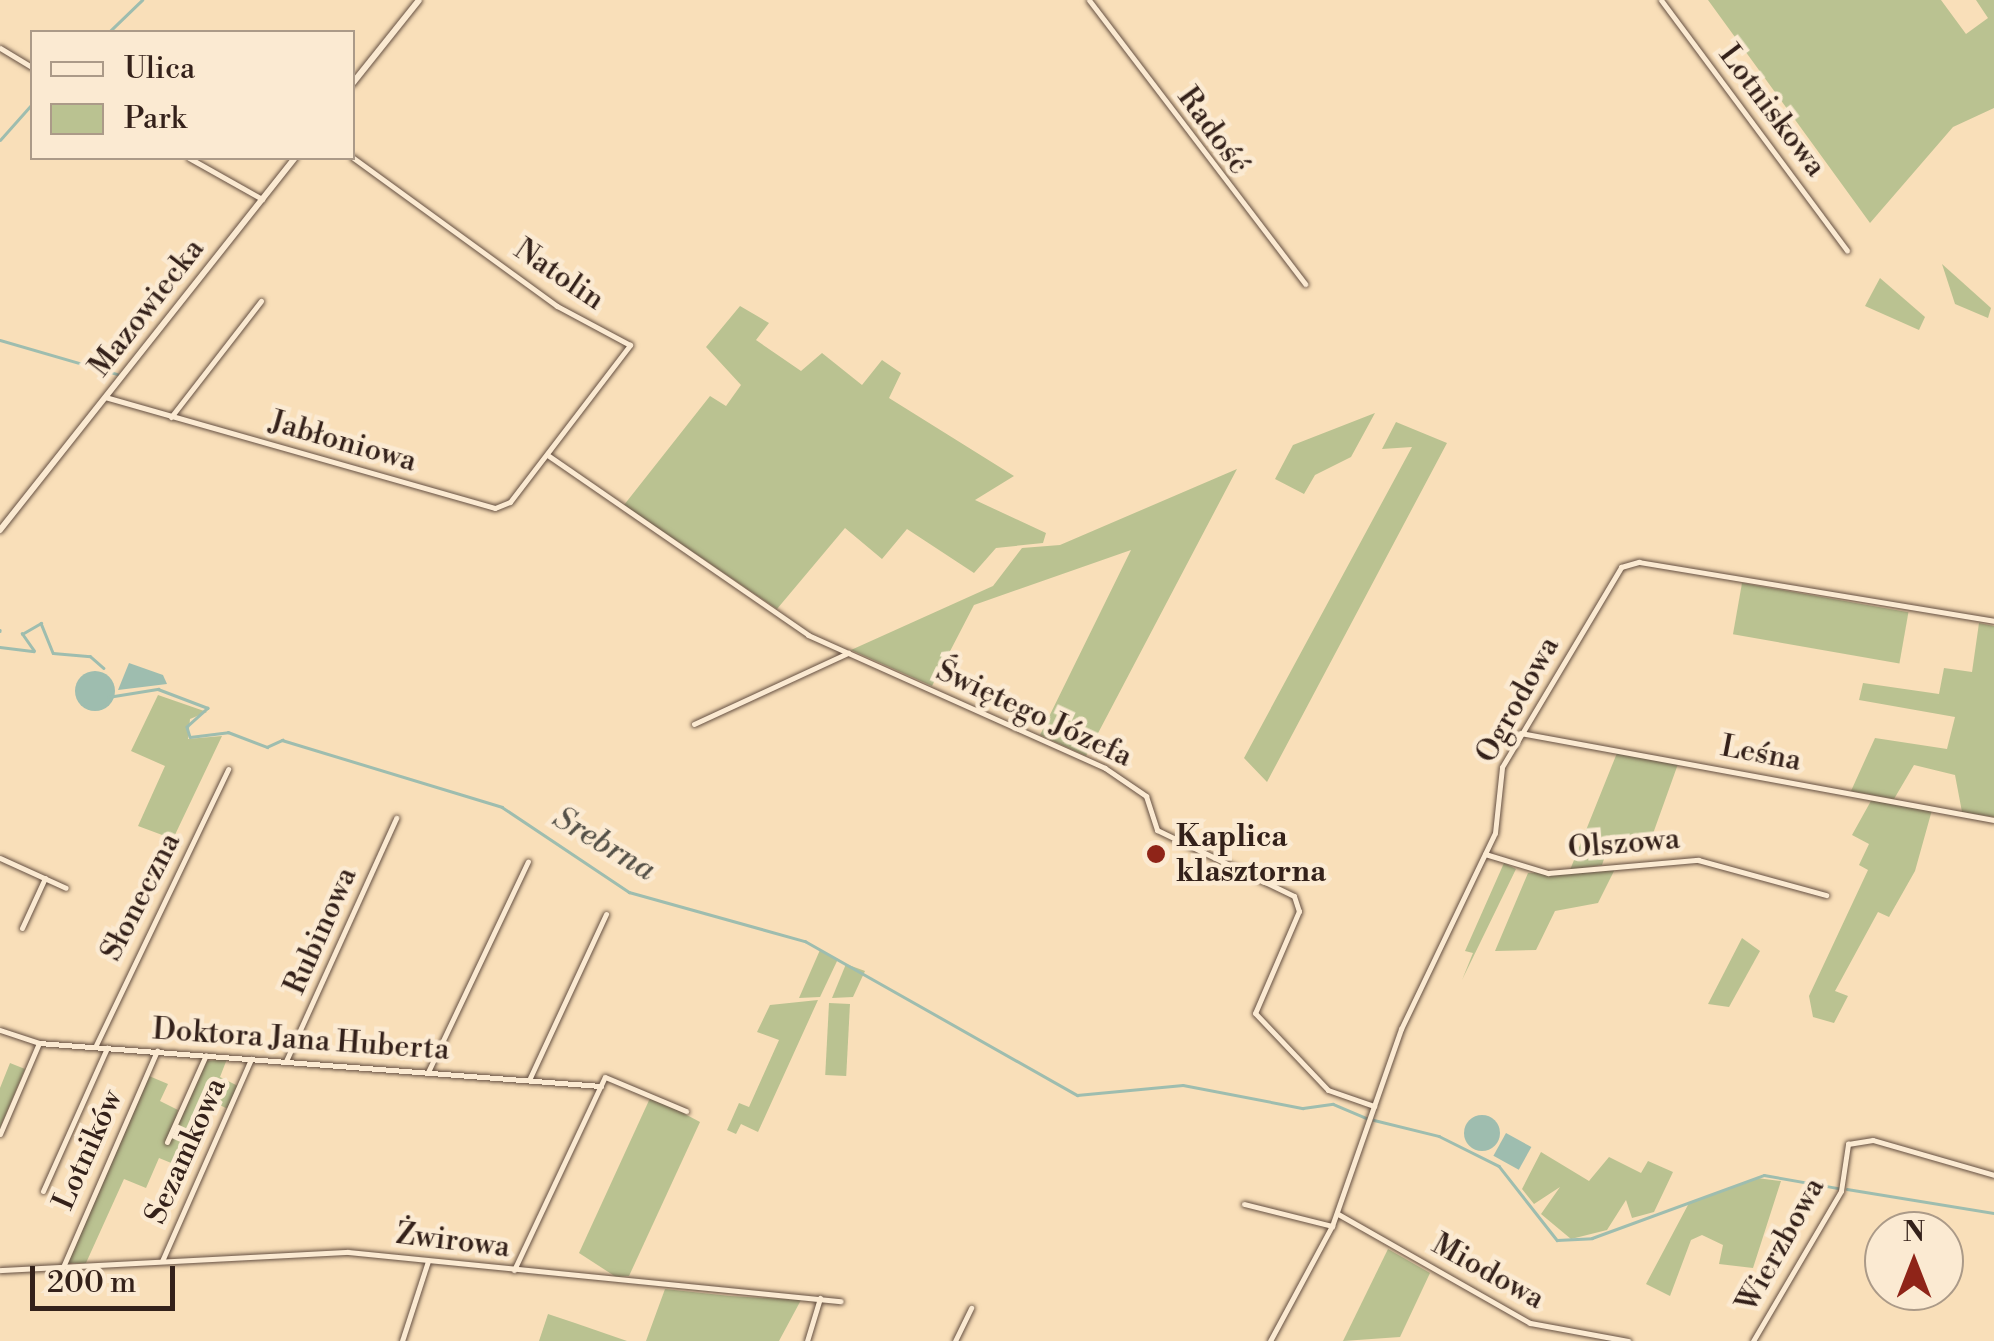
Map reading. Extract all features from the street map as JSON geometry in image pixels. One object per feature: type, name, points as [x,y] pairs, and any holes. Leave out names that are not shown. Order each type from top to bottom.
[{"type":"street","points":[[355,80],[419,0]]},
{"type":"street","name":"Radość","points":[[1089,0],[1305,284]]},
{"type":"street","name":"Lotniskowa","points":[[1661,0],[1847,250]]},
{"type":"street","points":[[1,51],[30,66]]},
{"type":"street","points":[[193,160],[262,199]]},
{"type":"street","name":"Mazowiecka","points":[[0,530],[292,160]]},
{"type":"street","name":"Natolin","points":[[355,160],[557,306],[630,345],[549,456]]},
{"type":"street","points":[[171,417],[261,301]]},
{"type":"street","name":"Jabłoniowa","points":[[105,397],[495,508],[549,456]]},
{"type":"street","name":"Świętego Józefa","points":[[549,456],[794,626],[1113,773],[1146,796],[1157,830],[1294,896],[1299,912],[1255,1013],[1325,1088],[1374,1106]]},
{"type":"street","name":"Ogrodowa","points":[[1272,1340],[1338,1214],[1374,1106],[1498,824],[1500,774],[1520,734],[1630,561],[1994,621]]},
{"type":"street","points":[[694,724],[848,653]]},
{"type":"street","name":"Leśna","points":[[1520,734],[1994,820]]},
{"type":"street","name":"Słoneczna","points":[[96,1046],[228,769]]},
{"type":"street","name":"Rubinowa","points":[[286,1062],[396,818]]},
{"type":"street","name":"Olszowa","points":[[1485,854],[1548,873],[1698,860],[1826,895]]},
{"type":"street","points":[[0,858],[66,888]]},
{"type":"street","points":[[428,1072],[528,860]]},
{"type":"street","points":[[22,928],[45,878]]},
{"type":"street","points":[[528,1080],[606,914]]},
{"type":"street","name":"Doktora Jana Huberta","points":[[0,1030],[39,1043],[601,1086],[612,1078],[686,1112]]},
{"type":"street","points":[[0,1134],[39,1043]]},
{"type":"street","points":[[44,1192],[108,1047]]},
{"type":"street","name":"Lotników","points":[[62,1267],[158,1051]]},
{"type":"street","points":[[167,1142],[206,1056]]},
{"type":"street","name":"Sezamkowa","points":[[162,1261],[251,1059]]},
{"type":"street","points":[[514,1271],[601,1086]]},
{"type":"street","name":"Wierzbowa","points":[[1753,1341],[1841,1190],[1848,1144],[1873,1140],[1994,1175]]},
{"type":"street","points":[[1244,1204],[1332,1226]]},
{"type":"street","name":"Miodowa","points":[[1338,1214],[1534,1325],[1628,1341]]},
{"type":"street","name":"Żwirowa","points":[[0,1270],[338,1252],[840,1301]]},
{"type":"street","points":[[402,1341],[428,1261]]},
{"type":"street","points":[[806,1341],[820,1298]]},
{"type":"street","points":[[955,1341],[971,1308]]},
{"type":"green space","points":[[1708,0],[1941,0],[1966,34],[1988,18],[1976,0],[1994,0],[1994,108],[1953,127],[1870,223]]},
{"type":"green space","points":[[1942,264],[1991,308],[1988,318],[1955,304]]},
{"type":"green space","points":[[1880,278],[1925,317],[1919,330],[1865,306]]},
{"type":"green space","points":[[740,306],[769,323],[756,340],[801,371],[822,353],[862,385],[882,360],[901,373],[889,398],[1014,476],[975,500],[1046,533],[1043,543],[996,548],[974,573],[907,529],[882,559],[845,528],[777,609],[624,505],[710,396],[726,406],[741,385],[706,347]]},
{"type":"green space","points":[[1375,413],[1351,457],[1315,475],[1304,494],[1275,479],[1293,445]]},
{"type":"green space","points":[[1396,422],[1447,443],[1267,782],[1244,758],[1412,447],[1382,449]]},
{"type":"green space","points":[[1237,469],[1086,756],[1040,735],[1131,550],[974,605],[932,686],[851,650],[993,586],[1022,548],[1060,545]]},
{"type":"green space","points":[[1742,583],[1908,612],[1899,664],[1733,634]]},
{"type":"green space","points":[[1979,623],[1994,626],[1994,817],[1962,812],[1955,775],[1914,765],[1894,799],[1851,791],[1875,738],[1947,749],[1955,717],[1859,700],[1863,683],[1939,694],[1944,668],[1972,672]]},
{"type":"green space","points":[[158,695],[207,712],[190,719],[188,739],[222,736],[173,839],[138,826],[165,766],[131,751]]},
{"type":"green space","points":[[1617,753],[1678,764],[1650,842],[1608,847],[1602,865],[1570,870]]},
{"type":"green space","points":[[1872,799],[1932,810],[1915,871],[1889,917],[1878,912],[1835,991],[1848,996],[1834,1023],[1813,1017],[1809,996],[1868,870],[1859,865],[1869,844],[1852,835]]},
{"type":"green space","points":[[1504,863],[1516,869],[1462,980],[1473,953],[1465,951]]},
{"type":"green space","points":[[1615,869],[1598,903],[1555,911],[1536,950],[1495,951],[1528,873]]},
{"type":"green space","points":[[1742,938],[1760,951],[1729,1007],[1708,1004]]},
{"type":"green space","points":[[820,950],[838,959],[820,997],[799,998]]},
{"type":"green space","points":[[846,964],[865,971],[853,997],[832,998]]},
{"type":"green space","points":[[818,1000],[758,1132],[741,1124],[736,1134],[727,1130],[739,1103],[749,1107],[779,1040],[757,1032],[770,1005]]},
{"type":"green space","points":[[829,1003],[850,1004],[846,1076],[825,1075]]},
{"type":"green space","points":[[227,1059],[220,1077],[238,1086],[228,1109],[209,1100],[181,1167],[159,1158],[146,1188],[124,1179],[86,1263],[68,1263],[149,1076],[168,1084],[160,1101],[178,1110],[169,1145],[207,1061]]},
{"type":"green space","points":[[10,1063],[25,1069],[0,1128],[0,1088]]},
{"type":"green space","points":[[651,1096],[700,1122],[629,1276],[616,1277],[579,1253]]},
{"type":"green space","points":[[1541,1152],[1589,1181],[1609,1157],[1641,1173],[1648,1161],[1673,1172],[1654,1212],[1632,1218],[1626,1200],[1607,1230],[1571,1239],[1541,1214],[1560,1187],[1534,1204],[1522,1189]]},
{"type":"green space","points":[[1757,1178],[1781,1181],[1753,1268],[1719,1264],[1723,1245],[1702,1235],[1691,1240],[1670,1296],[1646,1284],[1689,1203]]},
{"type":"green space","points":[[1388,1249],[1430,1273],[1400,1337],[1343,1341]]},
{"type":"green space","points":[[665,1289],[801,1300],[779,1341],[646,1341]]},
{"type":"green space","points":[[548,1314],[575,1323],[627,1341],[539,1341]]},
{"type":"shaded area","points":[[129,663],[163,675],[167,684],[118,690]]},
{"type":"shaded area","points":[[95,671],[109,677],[115,691],[109,705],[95,711],[81,705],[75,691],[81,677]]},
{"type":"shaded area","points":[[1482,1115],[1494,1121],[1500,1133],[1494,1145],[1482,1151],[1470,1145],[1464,1133],[1470,1121]]},
{"type":"shaded area","points":[[1506,1133],[1531,1147],[1519,1170],[1493,1156]]},
{"type":"waterway","points":[[111,30],[142,0]]},
{"type":"waterway","points":[[0,140],[30,106]]},
{"type":"waterway","points":[[0,340],[117,374]]},
{"type":"waterway","name":"Srebrna","points":[[0,647],[34,651],[22,634],[41,623],[53,653],[90,656],[104,668]]},
{"type":"waterway","name":"Srebrna","points":[[108,697],[158,689],[208,708],[187,727],[190,737],[228,732],[267,747],[282,740],[502,807],[629,892],[805,941],[1077,1095],[1183,1085],[1303,1108],[1333,1104],[1366,1118]]},
{"type":"waterway","points":[[1374,1120],[1439,1136],[1499,1166],[1557,1240],[1592,1238],[1764,1175],[1838,1188]]},
{"type":"waterway","points":[[1847,1189],[1994,1213]]},
{"type":"place","name":"Kaplica klasztorna","points":[[1156,854]]}]
